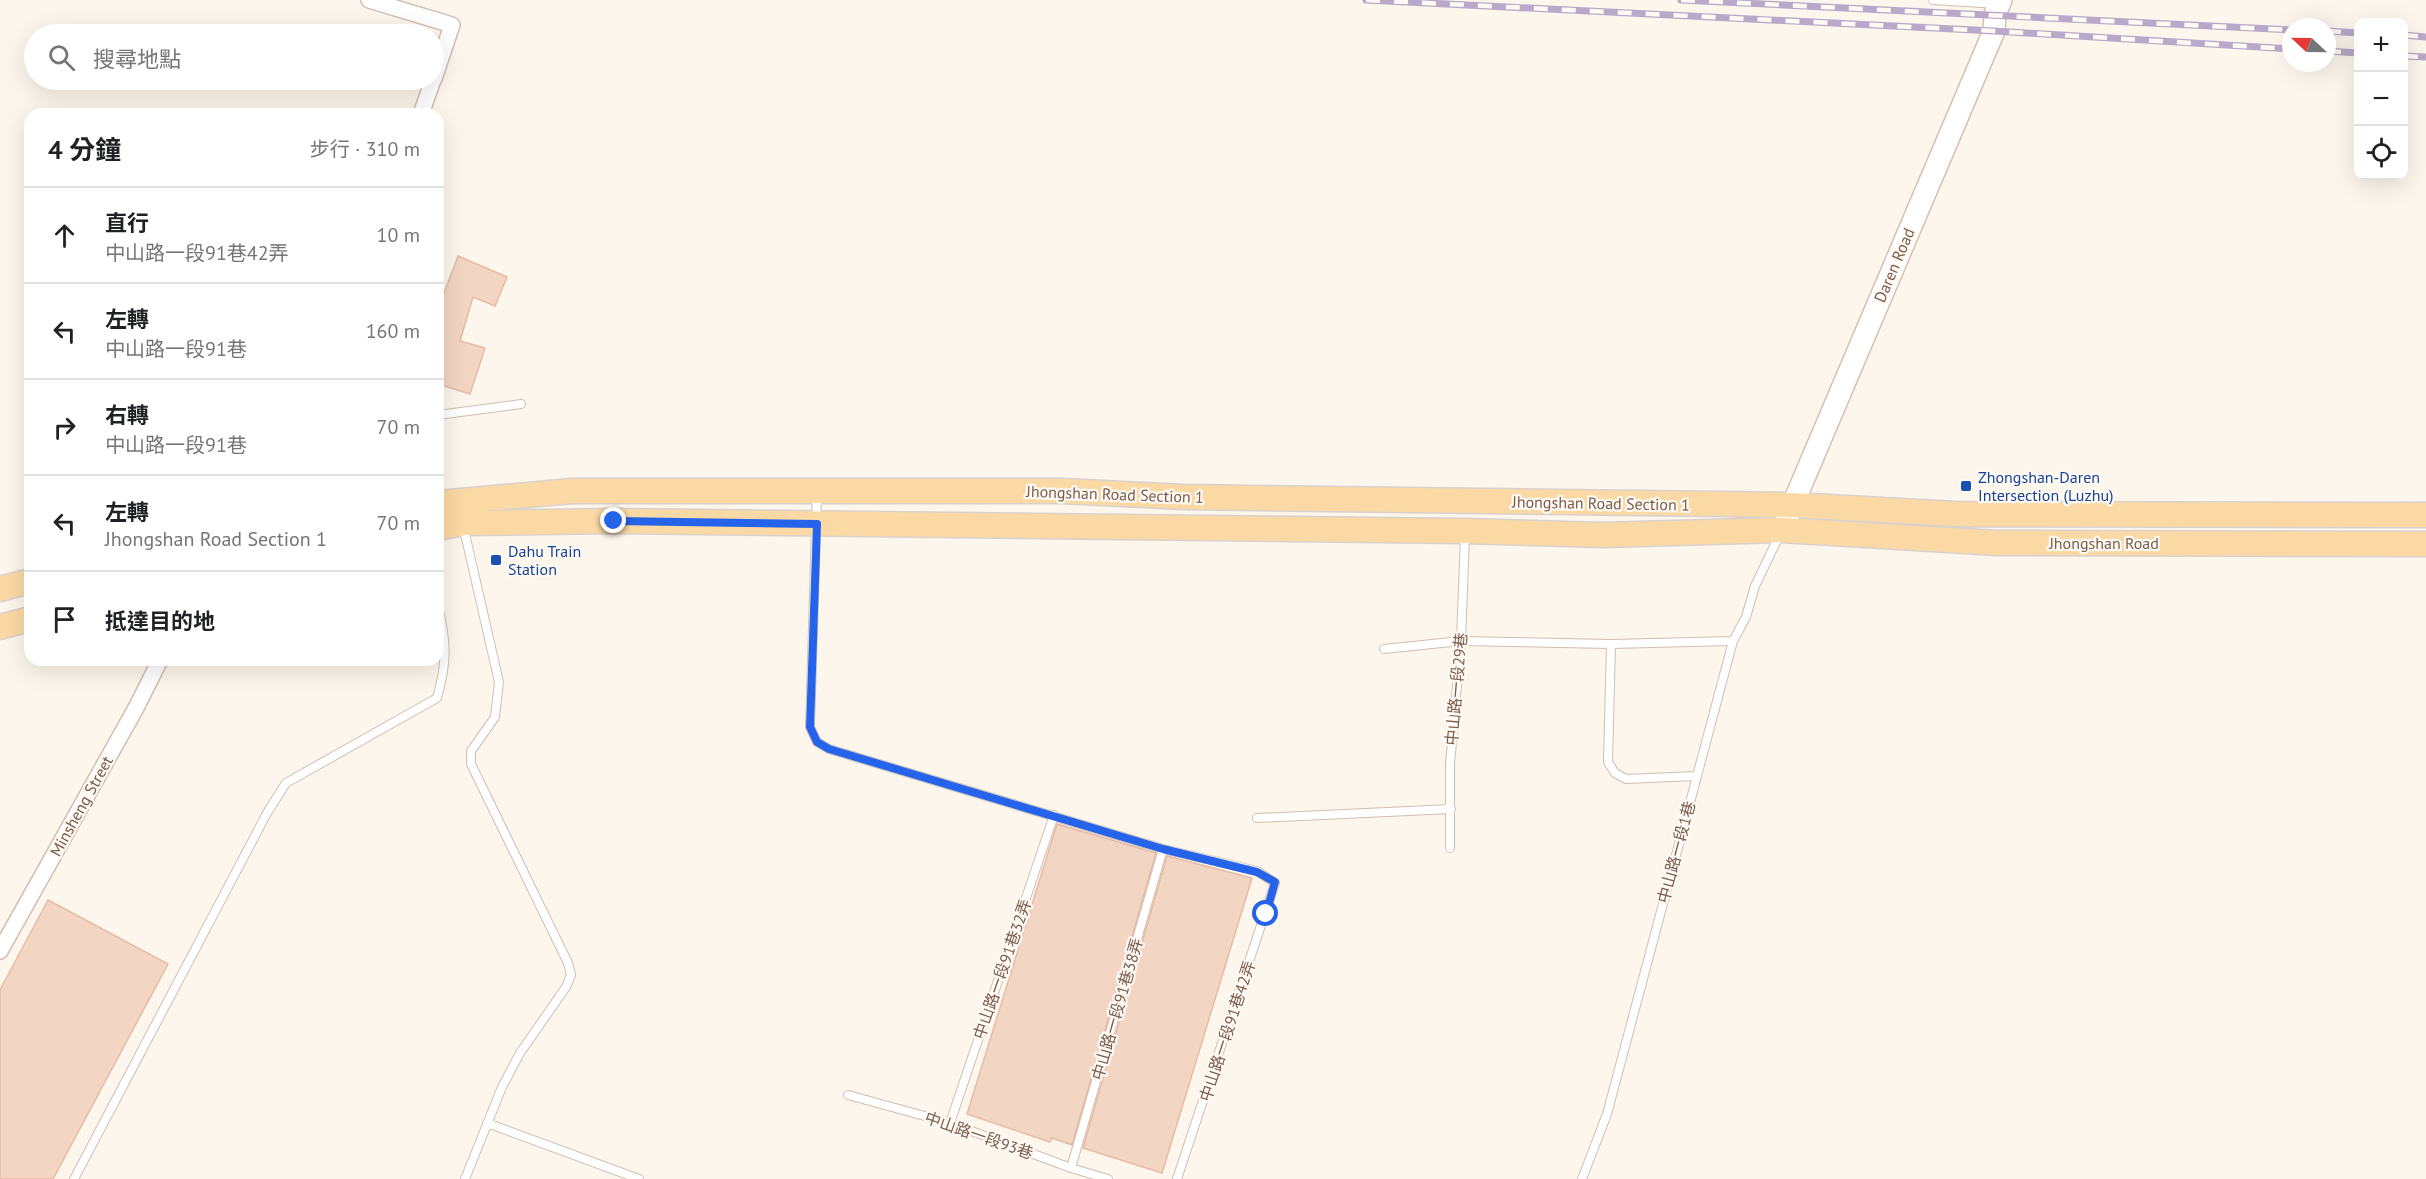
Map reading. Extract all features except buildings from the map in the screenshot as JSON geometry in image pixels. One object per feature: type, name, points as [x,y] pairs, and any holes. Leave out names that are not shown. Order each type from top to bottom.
[{"type":"main road","name":"Jhongshan Road Section 1","points":[[444,503],[572,492],[1062,491],[1184,497],[1792,505]]},
{"type":"main road","name":"Jhongshan Road","points":[[1792,505],[1955,514],[2426,515]]},
{"type":"main road","name":"Jhongshan Road Section 1","points":[[444,527],[463,524],[614,521],[1465,531],[1603,535],[1782,530]]},
{"type":"main road","name":"Jhongshan Road","points":[[1782,530],[1998,543],[2426,544]]},
{"type":"main road","points":[[0,589],[24,583]]},
{"type":"main road","points":[[0,627],[24,621]]},
{"type":"street","points":[[369,0],[452,26],[444,48]]},
{"type":"street","name":"Daren Road","points":[[1782,530],[1994,31],[1995,14],[2000,2]]},
{"type":"street","points":[[423,108],[429,90]]},
{"type":"street","name":"Minsheng Street","points":[[0,951],[136,708],[157,666]]},
{"type":"lane","points":[[1933,0],[2000,2]]},
{"type":"lane","points":[[444,414],[521,404]]},
{"type":"lane","points":[[817,491],[810,727],[817,742],[829,749],[1163,849]]},
{"type":"lane","points":[[463,524],[499,682],[495,717],[471,751],[471,764],[568,963],[571,975],[566,987],[520,1053],[502,1087],[465,1179]]},
{"type":"lane","name":"中山路一段1巷","points":[[1582,1179],[1607,1114],[1733,641],[1746,617],[1755,586],[1782,530]]},
{"type":"lane","name":"中山路一段29巷","points":[[1450,848],[1450,764],[1461,641],[1465,531]]},
{"type":"lane","points":[[74,1179],[267,813],[286,783],[437,698],[445,670],[444,629]]},
{"type":"lane","points":[[1384,649],[1461,641],[1611,644],[1733,641]]},
{"type":"lane","points":[[1611,644],[1608,762],[1615,773],[1626,779],[1696,776]]},
{"type":"lane","points":[[1257,818],[1451,809]]},
{"type":"lane","name":"中山路一段91巷32弄","points":[[950,1123],[1054,815]]},
{"type":"lane","name":"中山路一段91巷42弄","points":[[1163,849],[1257,872],[1275,882],[1177,1179]]},
{"type":"lane","name":"中山路一段91巷38弄","points":[[1071,1168],[1163,849]]},
{"type":"lane","name":"中山路一段93巷","points":[[848,1095],[950,1123],[1071,1168],[1108,1179]]},
{"type":"lane","points":[[487,1123],[639,1179]]},
{"type":"railway","points":[[1366,0],[1994,31],[2282,48]]},
{"type":"railway","points":[[1681,0],[2282,30]]},
{"type":"railway","points":[[2336,32],[2354,33]]},
{"type":"railway","points":[[2408,35],[2426,37]]},
{"type":"railway","points":[[2336,52],[2354,53]]},
{"type":"railway","points":[[2408,56],[2426,57]]},
{"type":"place","name":"Zhongshan-Daren Intersection (Luzhu)","points":[[1966,486]]},
{"type":"place","name":"Dahu Train Station","points":[[496,560]]},
{"type":"route","points":[[614,521],[817,524],[810,727],[817,742],[829,749],[1163,849],[1257,872],[1275,882],[1266,914]]}]
